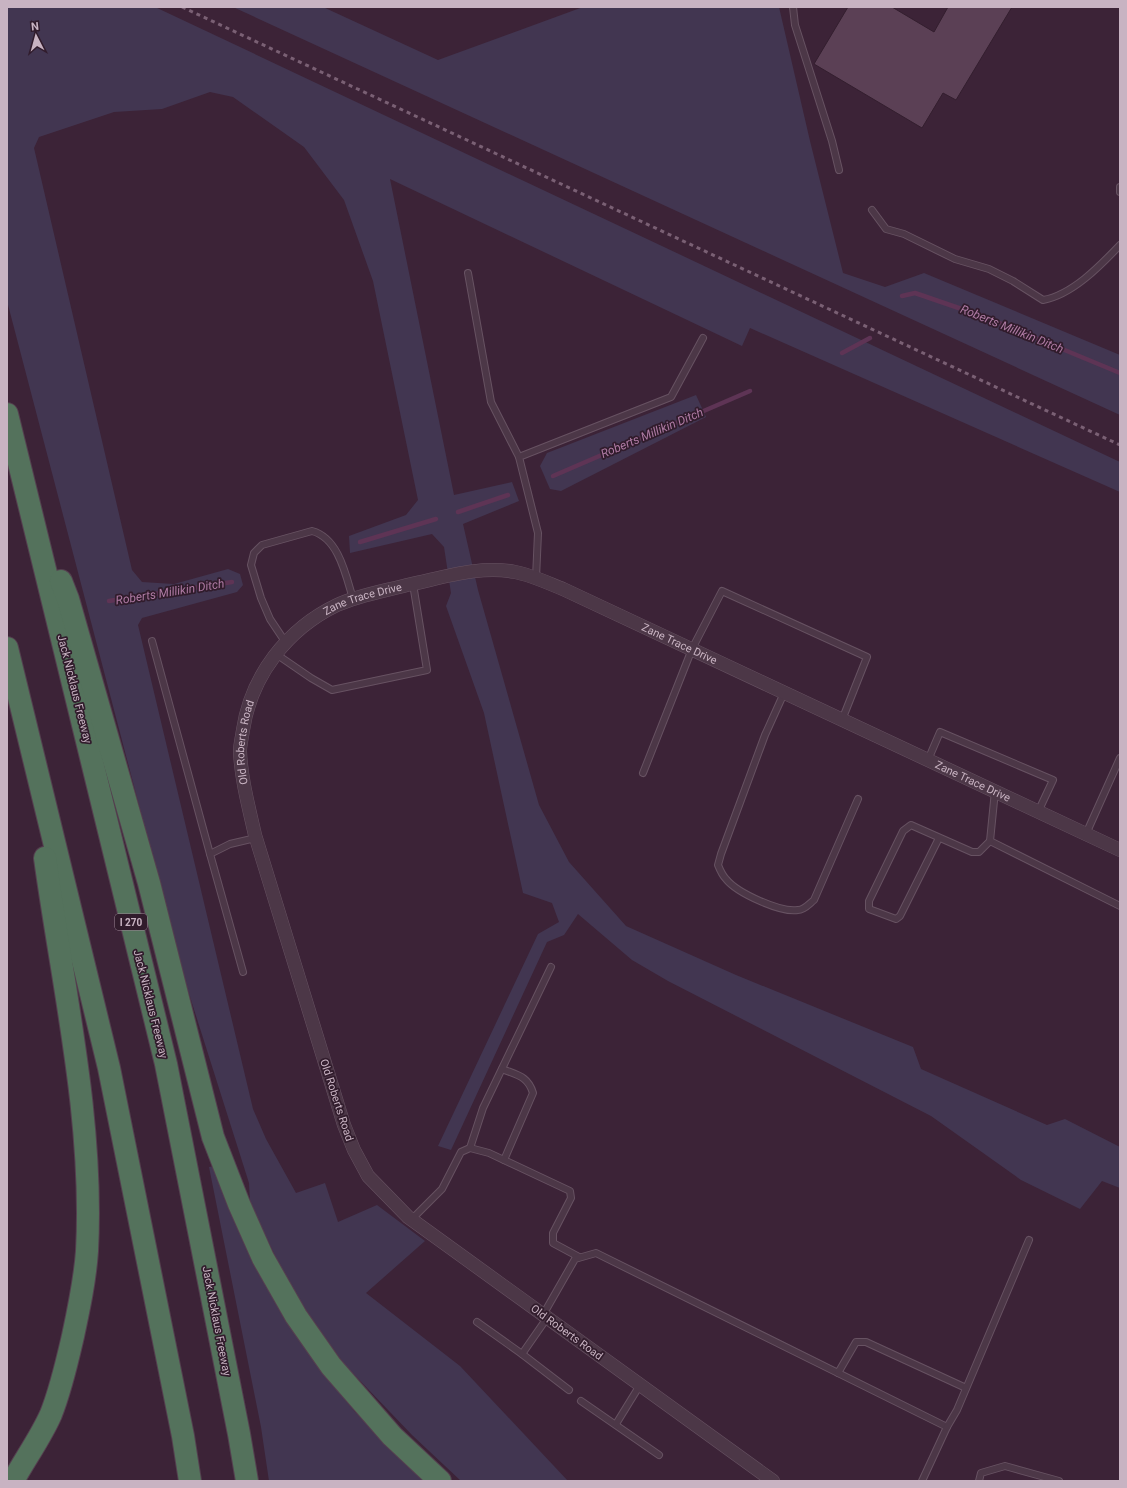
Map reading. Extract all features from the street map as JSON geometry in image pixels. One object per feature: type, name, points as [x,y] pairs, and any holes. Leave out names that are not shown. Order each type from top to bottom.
[{"type":"highway","name":"Jack Nicklaus Freeway","points":[[7,414],[166,1064],[247,1481]]},
{"type":"highway","points":[[26,490],[68,599],[147,876],[213,1137],[239,1204],[263,1258],[296,1316],[331,1366],[392,1436],[440,1481]]},
{"type":"highway","points":[[7,648],[109,1068],[183,1436],[190,1481]]},
{"type":"highway","points":[[13,1481],[51,1414],[65,1370],[81,1301],[87,1252],[88,1194],[86,1159],[77,1074],[28,730]]},
{"type":"street","name":"Zane Trace Drive","points":[[252,693],[276,654],[303,626],[322,613],[353,599],[413,584],[477,571],[515,572],[536,578],[563,589],[1120,850]]},
{"type":"street","name":"Old Roberts Road","points":[[252,693],[246,710],[240,751],[246,793],[256,838],[344,1125],[354,1150],[368,1176],[412,1219],[773,1481]]},
{"type":"lane","points":[[793,7],[795,25],[832,141],[839,170]]},
{"type":"lane","points":[[1120,187],[1120,192]]},
{"type":"lane","points":[[872,210],[886,229],[904,234],[955,258],[989,269],[1013,281],[1043,300],[1054,298],[1093,273],[1120,245]]},
{"type":"lane","points":[[468,273],[491,402],[519,457],[538,533],[536,578]]},
{"type":"lane","points":[[519,457],[671,397],[703,338]]},
{"type":"lane","points":[[286,643],[270,619],[261,598],[251,565],[254,553],[262,545],[312,531],[317,532],[332,546],[341,561],[353,599]]},
{"type":"lane","points":[[276,654],[311,678],[332,690],[426,670],[413,584]]},
{"type":"lane","points":[[643,773],[692,649],[722,591],[867,657],[842,720]]},
{"type":"lane","points":[[152,641],[243,972]]},
{"type":"lane","points":[[784,693],[765,736],[721,854],[718,865],[725,879],[737,889],[756,899],[788,911],[800,910],[814,900],[858,800]]},
{"type":"lane","points":[[928,760],[940,732],[1053,780],[1038,812]]},
{"type":"lane","points":[[1086,834],[1120,758]]},
{"type":"lane","points":[[939,838],[900,916],[896,919],[868,909],[869,901],[903,831],[911,824],[972,852],[979,852],[990,842],[995,791]]},
{"type":"lane","points":[[210,854],[230,844],[256,838]]},
{"type":"lane","points":[[990,842],[1120,906]]},
{"type":"lane","points":[[470,1148],[483,1108],[551,967]]},
{"type":"lane","points":[[502,1069],[525,1078],[531,1084],[533,1092],[504,1160]]},
{"type":"lane","points":[[412,1219],[442,1190],[461,1152],[470,1148],[489,1153],[570,1191],[571,1198],[553,1233],[553,1243],[579,1257]]},
{"type":"lane","points":[[922,1481],[966,1388],[1029,1240]]},
{"type":"lane","points":[[522,1354],[545,1316],[575,1258],[596,1253],[947,1427]]},
{"type":"lane","points":[[477,1322],[569,1390]]},
{"type":"lane","points":[[838,1373],[856,1342],[866,1342],[966,1388]]},
{"type":"lane","points":[[616,1424],[640,1385]]},
{"type":"lane","points":[[581,1401],[659,1455]]},
{"type":"lane","points":[[979,1481],[981,1474],[1005,1466],[1060,1481]]},
{"type":"shaded area","points":[[7,7],[155,7],[1120,462],[1120,492],[750,328],[742,346],[390,179],[454,495],[512,482],[519,501],[463,524],[478,590],[539,805],[569,862],[626,926],[736,975],[913,1047],[921,1069],[1047,1125],[1065,1119],[1120,1147],[1120,1188],[1102,1181],[1080,1209],[1021,1180],[931,1116],[668,981],[632,960],[578,914],[564,935],[547,942],[451,1150],[438,1146],[538,934],[559,922],[552,903],[523,893],[484,713],[446,606],[451,593],[444,547],[432,534],[350,553],[349,536],[406,515],[418,500],[373,281],[344,200],[304,147],[233,97],[210,92],[162,109],[114,112],[39,137],[34,148],[132,570],[142,582],[174,584],[228,569],[240,574],[243,585],[237,592],[142,618],[138,625],[253,1109],[266,1139],[296,1193],[325,1183],[338,1222],[377,1205],[425,1241],[366,1293],[460,1366],[568,1481],[461,1481],[412,1435],[344,1364],[306,1310],[280,1266],[250,1203],[249,1183],[185,981],[7,301]]},
{"type":"shaded area","points":[[233,7],[323,7],[438,60],[583,7],[779,7],[810,141],[843,273],[885,287],[924,273],[1120,355],[1120,415]]},
{"type":"shaded area","points":[[696,395],[706,417],[561,491],[550,489],[540,466],[547,453]]},
{"type":"shaded area","points":[[215,1166],[320,1369],[355,1412],[426,1481],[269,1481],[261,1427],[209,1167]]},
{"type":"building","points":[[848,7],[892,7],[934,32],[948,7],[1012,7],[956,100],[943,93],[922,128],[814,64]]},
{"type":"waterway","name":"Roberts Millikin Ditch","points":[[902,296],[915,293],[985,317],[1120,373]]},
{"type":"waterway","name":"Roberts Millikin Ditch","points":[[842,353],[870,338]]},
{"type":"waterway","name":"Roberts Millikin Ditch","points":[[553,476],[750,391]]},
{"type":"waterway","name":"Roberts Millikin Ditch","points":[[458,512],[508,495]]},
{"type":"waterway","name":"Roberts Millikin Ditch","points":[[360,542],[436,519]]},
{"type":"waterway","name":"Roberts Millikin Ditch","points":[[109,601],[232,582]]},
{"type":"railway","points":[[182,7],[1120,445]]}]
